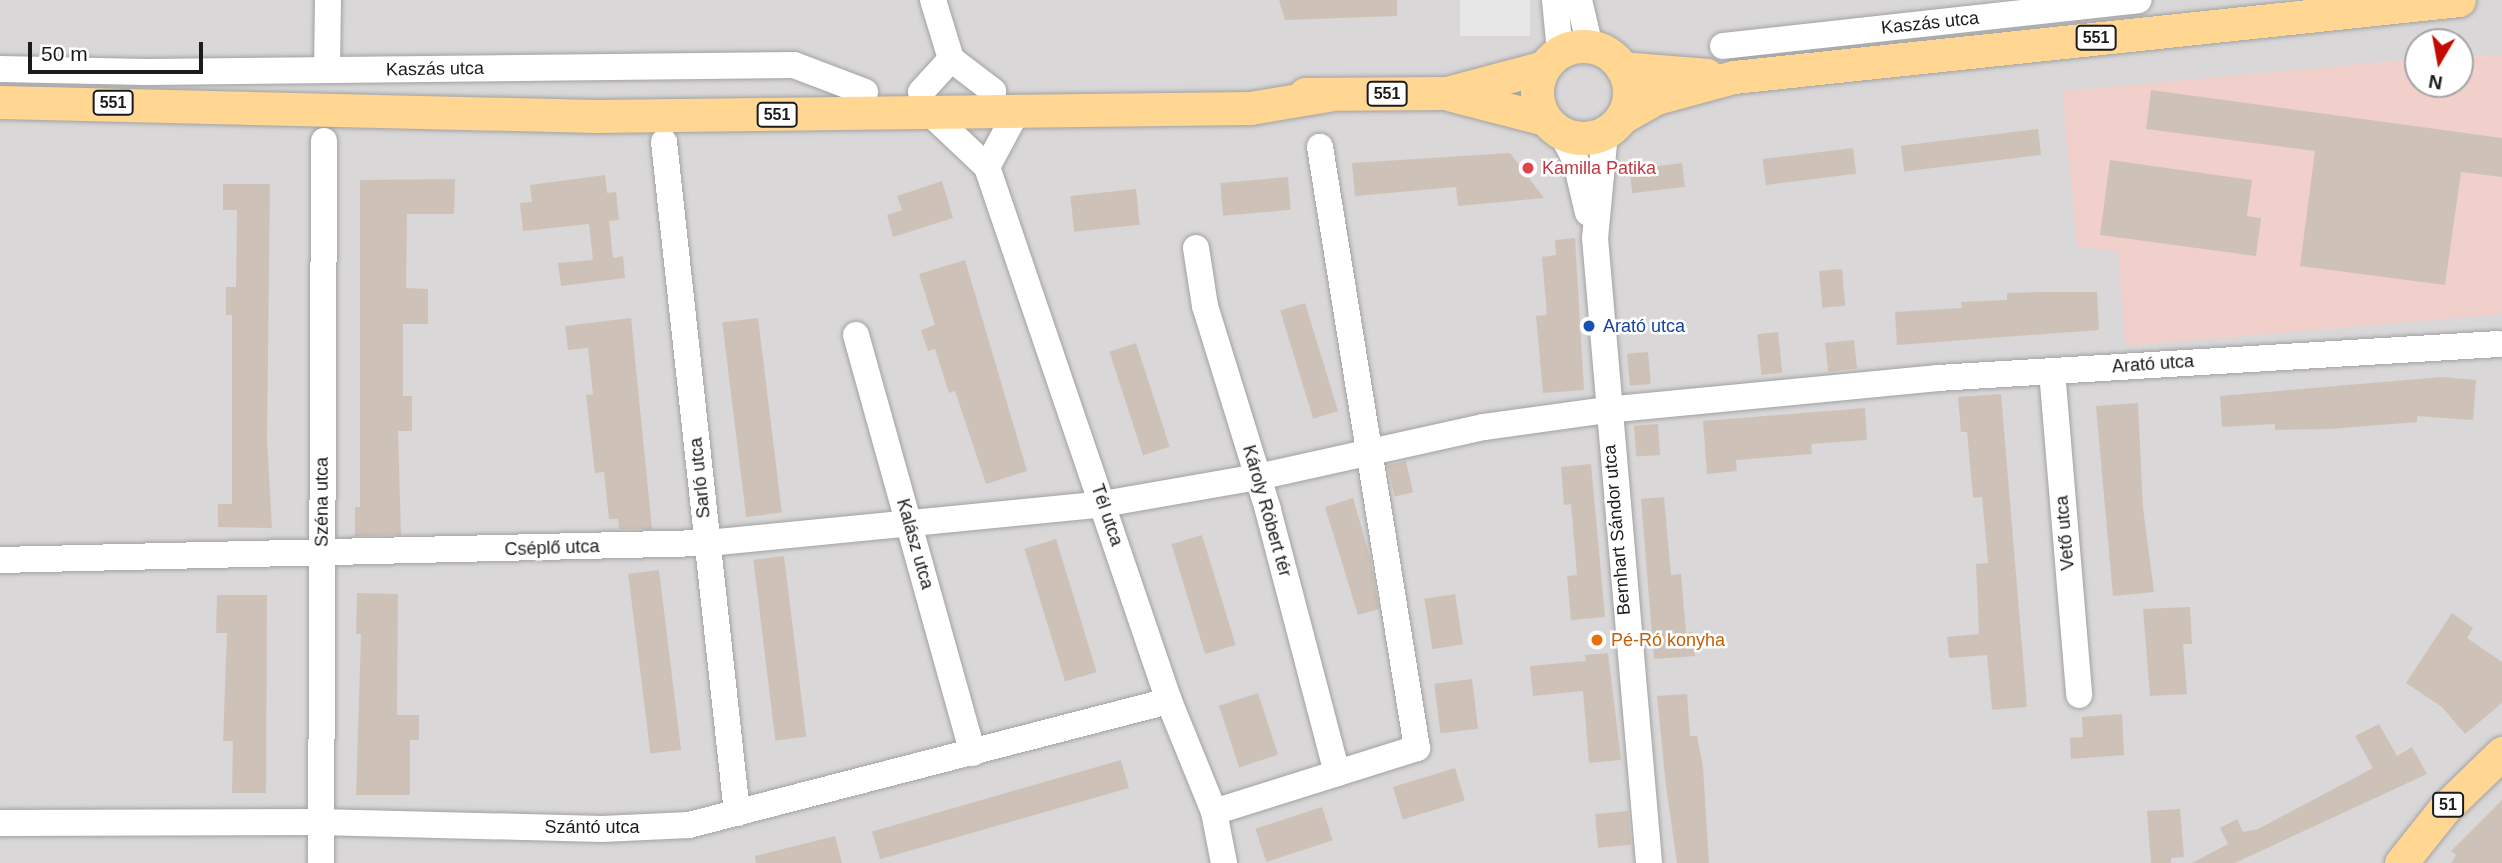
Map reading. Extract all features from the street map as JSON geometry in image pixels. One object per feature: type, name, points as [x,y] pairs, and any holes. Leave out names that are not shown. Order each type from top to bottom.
[{"type":"main road","name":"551","points":[[1622,68],[1728,62],[2459,0]]},
{"type":"main road","points":[[1553,127],[1537,93],[1565,55],[1608,54],[1622,68],[1628,84],[1613,125]]},
{"type":"main road","name":"551","points":[[0,102],[226,104],[595,116],[1004,102],[1250,108],[1328,95],[1447,93],[1565,55]]},
{"type":"main road","name":"551","points":[[1447,93],[1584,139],[1613,125],[1656,98],[1728,62]]},
{"type":"main road","name":"551","points":[[226,104],[304,95],[865,92],[926,103]]},
{"type":"main road","name":"51","points":[[2401,863],[2444,809],[2502,753]]},
{"type":"street","points":[[327,70],[328,0]]},
{"type":"street","points":[[933,0],[951,59],[1004,102],[987,167]]},
{"type":"street","points":[[1555,0],[1565,55]]},
{"type":"street","points":[[1565,55],[1579,0]]},
{"type":"street","name":"Kaszás utca","points":[[1728,62],[2031,6],[2138,0]]},
{"type":"street","points":[[926,103],[951,59]]},
{"type":"street","name":"Kaszás utca","points":[[0,69],[327,70],[794,65],[865,92]]},
{"type":"street","name":"Tél utca","points":[[926,103],[987,167],[1169,701],[1214,812],[1224,863]]},
{"type":"street","name":"Bernhart Sándor utca","points":[[1595,238],[1613,125]]},
{"type":"street","name":"Bernhart Sándor utca","points":[[1553,127],[1576,162],[1595,238],[1606,410],[1649,863]]},
{"type":"street","name":"Széna utca","points":[[321,863],[318,822],[324,141]]},
{"type":"street","name":"Sarló utca","points":[[664,142],[737,813]]},
{"type":"street","points":[[1214,812],[1417,748],[1320,147]]},
{"type":"street","name":"Károly Róbert tér","points":[[1196,248],[1205,306],[1258,477],[1337,774]]},
{"type":"street","name":"Kalász utca","points":[[856,335],[973,753]]},
{"type":"street","name":"Arató utca","points":[[1103,504],[1258,477],[1369,450],[1606,410],[2052,371],[2499,344]]},
{"type":"street","name":"Vető utca","points":[[2052,371],[2079,695]]},
{"type":"street","name":"Cséplő utca","points":[[0,560],[322,555],[708,544],[1103,504]]},
{"type":"street","name":"Szántó utca","points":[[0,823],[318,822],[602,829],[689,825],[1169,701]]},
{"type":"shaded area","points":[[0,0],[2502,0],[2502,56],[2474,57],[2474,28],[2404,28],[2404,60],[2062,92],[2118,251],[2502,314],[2502,863],[0,863]]},
{"type":"shaded area","points":[[1460,0],[1530,0],[1530,36],[1460,36]]},
{"type":"shaded area","points":[[2502,56],[2502,314],[2126,346],[2118,252],[2077,246],[2062,91],[2404,60],[2404,98],[2474,98],[2474,57]]},
{"type":"building","points":[[1279,0],[1397,0],[1397,16],[1285,20]]},
{"type":"building","points":[[2151,90],[2502,138],[2502,177],[2461,172],[2445,285],[2300,266],[2315,151],[2146,129]]},
{"type":"building","points":[[2038,129],[2041,155],[1904,172],[1901,146]]},
{"type":"building","points":[[1853,148],[1856,174],[1766,185],[1763,159]]},
{"type":"building","points":[[1510,153],[1544,198],[1458,206],[1456,187],[1355,196],[1352,163]]},
{"type":"building","points":[[2110,160],[2252,180],[2247,216],[2261,218],[2256,256],[2100,235]]},
{"type":"building","points":[[1682,163],[1685,187],[1632,193],[1629,169]]},
{"type":"building","points":[[605,175],[607,193],[616,192],[619,220],[609,221],[613,258],[623,256],[625,278],[561,286],[558,263],[593,260],[589,224],[523,231],[520,203],[532,202],[530,185]]},
{"type":"building","points":[[1288,177],[1291,210],[1223,216],[1220,183]]},
{"type":"building","points":[[455,179],[454,214],[407,214],[406,288],[428,289],[428,324],[403,324],[403,396],[412,396],[412,431],[398,431],[401,535],[355,536],[355,507],[360,507],[360,180]]},
{"type":"building","points":[[942,181],[953,218],[893,237],[887,215],[902,210],[897,196]]},
{"type":"building","points":[[223,184],[270,184],[267,440],[272,528],[218,527],[218,504],[232,504],[232,315],[226,315],[226,287],[236,287],[237,210],[223,210]]},
{"type":"building","points":[[1136,189],[1140,225],[1074,232],[1070,196]]},
{"type":"building","points":[[1575,238],[1584,390],[1543,393],[1536,316],[1547,315],[1542,257],[1556,255],[1555,240]]},
{"type":"building","points":[[965,260],[1027,471],[986,484],[955,391],[949,393],[935,349],[928,351],[921,330],[935,325],[919,274]]},
{"type":"building","points":[[1842,269],[1845,306],[1822,308],[1819,271]]},
{"type":"building","points":[[2097,292],[2099,330],[1897,345],[1895,312],[1962,308],[1961,302],[2007,300],[2007,293]]},
{"type":"building","points":[[1305,303],[1338,411],[1313,419],[1280,311]]},
{"type":"building","points":[[631,318],[652,529],[619,529],[618,519],[609,519],[604,472],[595,473],[586,395],[593,394],[588,348],[568,350],[565,326]]},
{"type":"building","points":[[758,318],[782,513],[746,517],[722,322]]},
{"type":"building","points":[[1778,332],[1782,373],[1761,375],[1757,334]]},
{"type":"building","points":[[1854,340],[1857,369],[1828,372],[1825,343]]},
{"type":"building","points":[[1136,343],[1170,447],[1143,455],[1109,352]]},
{"type":"building","points":[[1648,352],[1651,384],[1630,386],[1627,354]]},
{"type":"building","points":[[2442,377],[2476,380],[2473,420],[2417,416],[2417,422],[2330,429],[2275,430],[2275,424],[2222,427],[2220,396]]},
{"type":"building","points":[[2001,394],[2027,707],[1992,710],[1987,655],[1949,658],[1947,637],[1979,634],[1976,564],[1988,563],[1982,497],[1973,498],[1967,432],[1961,432],[1958,397]]},
{"type":"building","points":[[2138,403],[2143,508],[2154,592],[2113,596],[2096,406]]},
{"type":"building","points":[[1865,408],[1867,440],[1811,444],[1812,454],[1736,460],[1737,471],[1707,474],[1703,421]]},
{"type":"building","points":[[1658,424],[1660,455],[1636,457],[1634,426]]},
{"type":"building","points":[[1406,461],[1413,492],[1395,496],[1387,465]]},
{"type":"building","points":[[1591,464],[1605,617],[1571,620],[1567,576],[1577,575],[1571,504],[1564,505],[1561,467]]},
{"type":"building","points":[[1664,497],[1671,575],[1681,574],[1686,633],[1693,632],[1695,656],[1654,659],[1641,499]]},
{"type":"building","points":[[1353,498],[1370,557],[1379,609],[1358,615],[1325,507]]},
{"type":"building","points":[[1202,535],[1236,645],[1205,654],[1171,544]]},
{"type":"building","points":[[1056,539],[1097,672],[1065,682],[1024,549]]},
{"type":"building","points":[[784,556],[806,737],[775,740],[753,560]]},
{"type":"building","points":[[659,570],[681,750],[650,753],[628,574]]},
{"type":"building","points":[[357,593],[398,594],[397,715],[419,715],[419,740],[410,740],[410,795],[356,795],[361,634],[356,634]]},
{"type":"building","points":[[1455,594],[1463,644],[1432,649],[1424,599]]},
{"type":"building","points":[[217,595],[267,595],[266,793],[232,793],[233,741],[223,741],[227,633],[216,633]]},
{"type":"building","points":[[2190,607],[2192,644],[2183,644],[2187,694],[2150,696],[2143,609]]},
{"type":"building","points":[[2452,613],[2473,628],[2467,638],[2502,662],[2502,703],[2465,734],[2442,707],[2406,683]]},
{"type":"building","points":[[1608,653],[1621,760],[1589,763],[1583,691],[1533,696],[1530,666],[1586,661],[1585,655]]},
{"type":"building","points":[[1472,679],[1478,729],[1440,733],[1434,684]]},
{"type":"building","points":[[1258,693],[1278,755],[1239,767],[1219,706]]},
{"type":"building","points":[[1687,694],[1690,736],[1697,736],[1703,767],[1709,863],[1677,863],[1666,786],[1657,696]]},
{"type":"building","points":[[2122,714],[2124,755],[2071,759],[2070,738],[2083,737],[2082,717]]},
{"type":"building","points":[[2379,724],[2397,756],[2412,747],[2427,774],[2235,863],[2192,863],[2228,844],[2220,828],[2237,819],[2243,832],[2258,829],[2373,768],[2355,736]]},
{"type":"building","points":[[1121,760],[1129,788],[880,859],[872,831]]},
{"type":"building","points":[[1455,768],[1465,801],[1403,820],[1393,787]]},
{"type":"building","points":[[2502,800],[2502,863],[2451,863],[2456,855],[2451,851]]},
{"type":"building","points":[[1322,807],[1333,840],[1266,862],[1255,829]]},
{"type":"building","points":[[2180,809],[2184,857],[2171,858],[2171,863],[2151,863],[2147,811]]},
{"type":"building","points":[[1628,811],[1631,845],[1598,848],[1595,814]]},
{"type":"building","points":[[835,836],[842,863],[756,863],[755,856]]},
{"type":"place","name":"Kamilla Patika","points":[[1528,168]]},
{"type":"place","name":"Arató utca","points":[[1589,326]]},
{"type":"place","name":"Pé-Ró konyha","points":[[1597,640]]}]
